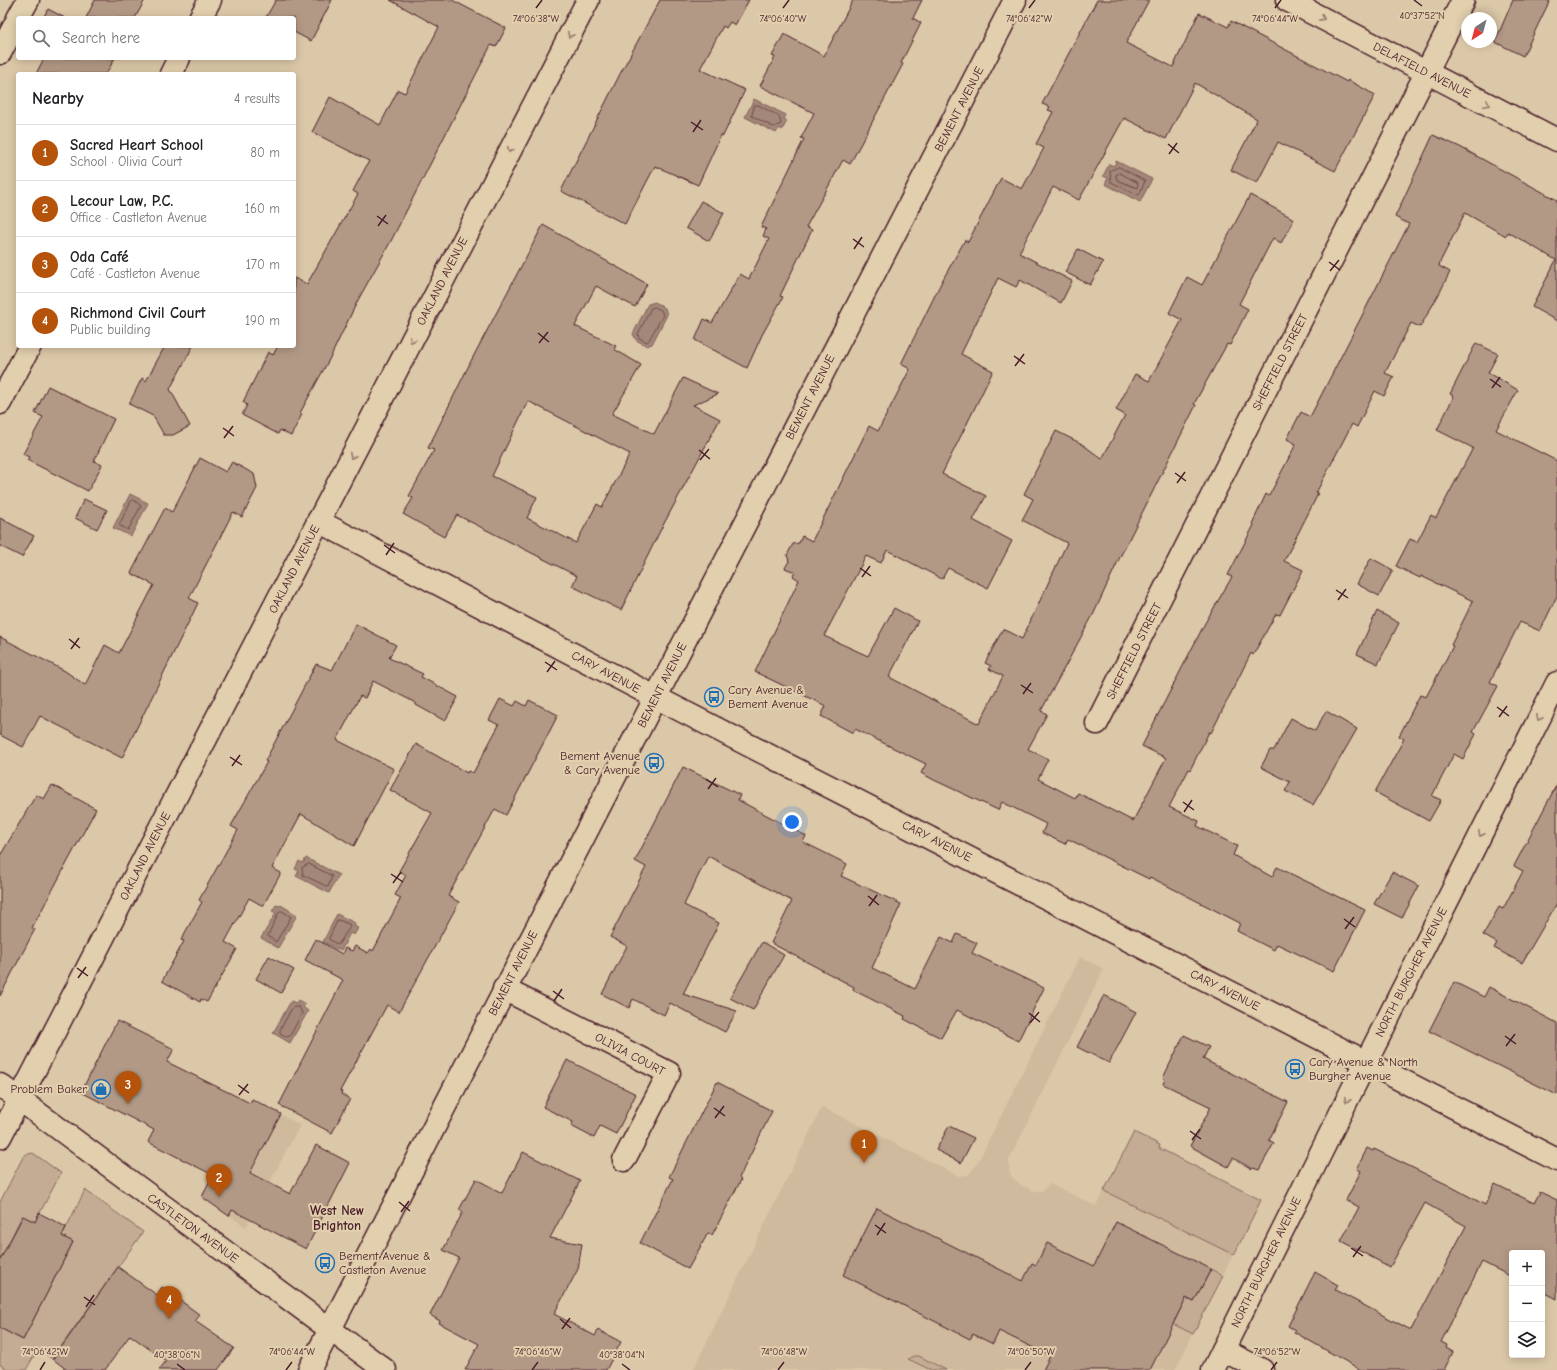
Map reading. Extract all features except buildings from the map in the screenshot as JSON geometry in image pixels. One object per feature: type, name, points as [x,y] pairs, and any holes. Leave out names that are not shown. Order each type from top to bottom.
[{"type":"street","points":[[19,16],[28,0]]},
{"type":"street","points":[[201,16],[210,0]]},
{"type":"street","name":"OAKLAND AVENUE","points":[[0,1137],[588,0]]},
{"type":"street","name":"BEMENT AVENUE","points":[[309,1370],[331,1330],[504,989],[1015,0]]},
{"type":"street","name":"DELAFIELD AVENUE","points":[[1287,0],[1557,140]]},
{"type":"street","name":"SHEFFIELD STREET","points":[[1097,723],[1463,0]]},
{"type":"street","points":[[0,53],[16,22]]},
{"type":"street","points":[[172,72],[178,60]]},
{"type":"street","points":[[0,403],[29,348]]},
{"type":"street","name":"CARY AVENUE","points":[[318,521],[655,698],[1557,1160]]},
{"type":"street","name":"NORTH BURGHER AVENUE","points":[[1213,1370],[1557,683]]},
{"type":"street","name":"OLIVIA COURT","points":[[504,989],[669,1073],[624,1160]]},
{"type":"street","name":"CASTLETON AVENUE","points":[[0,1085],[385,1370]]},
{"type":"street","points":[[1223,1350],[1262,1370]]},
{"type":"shaded area","points":[[1080,957],[1104,969],[1009,1160],[1009,1170],[1012,1177],[1021,1185],[1034,1191],[1042,1191],[1050,1184],[1096,1206],[1134,1132],[1160,1145],[1159,1148],[1261,1200],[1175,1370],[693,1370],[822,1107],[959,1176],[968,1175],[976,1166]]},
{"type":"shaded area","points":[[252,1099],[300,1125],[246,1227],[201,1195]]},
{"type":"shaded area","points":[[1134,1132],[1160,1145],[1159,1148],[1261,1200],[1234,1255],[1104,1191]]},
{"type":"shaded area","points":[[33,1153],[61,1173],[35,1222],[22,1216],[0,1260],[0,1202],[24,1155]]},
{"type":"shaded area","points":[[85,1190],[143,1232],[52,1359],[38,1349],[26,1370],[10,1370],[0,1365],[0,1328],[23,1340],[73,1242],[62,1236]]},
{"type":"shaded area","points":[[1211,1269],[1223,1276],[1193,1334],[1173,1324],[1186,1298],[1194,1302]]},
{"type":"shaded area","points":[[913,1356],[919,1356],[946,1370],[931,1370],[908,1359]]},
{"type":"water","points":[[754,99],[786,115],[784,119],[787,121],[782,130],[779,128],[776,133],[745,117]]},
{"type":"water","points":[[1116,161],[1152,179],[1140,202],[1105,184],[1108,178],[1103,176],[1109,164],[1114,166]]},
{"type":"water","points":[[655,302],[665,308],[667,315],[652,344],[647,346],[636,340],[633,334],[648,304]]},
{"type":"water","points":[[130,494],[148,503],[131,536],[113,528]]},
{"type":"water","points":[[306,858],[339,875],[329,893],[296,876],[299,871],[295,869],[299,861],[303,863]]},
{"type":"water","points":[[276,905],[281,905],[297,915],[278,948],[261,938],[276,913],[272,911]]},
{"type":"water","points":[[337,914],[355,923],[354,926],[358,928],[354,935],[350,933],[341,951],[323,942]]},
{"type":"water","points":[[298,1000],[305,1004],[303,1007],[308,1011],[290,1043],[273,1033],[291,1001],[296,1003]]},
{"type":"place","name":"Cary Avenue & Bement Avenue","points":[[714,697]]},
{"type":"place","name":"Bement Avenue & Cary Avenue","points":[[654,763]]},
{"type":"place","name":"Cary Avenue & North Burgher Avenue","points":[[1295,1069]]},
{"type":"place","name":"Problem Baker","points":[[101,1089]]},
{"type":"place","name":"Oda Café","points":[[128,1104]]},
{"type":"place","name":"Sacred Heart School","points":[[864,1163]]},
{"type":"place","name":"Lecour Law, P.C.","points":[[219,1197]]},
{"type":"place","name":"Bement Avenue & Castleton Avenue","points":[[325,1263]]},
{"type":"place","name":"Richmond Civil Court","points":[[169,1319]]},
{"type":"district","name":"West New Brighton","points":[[337,1218]]}]
